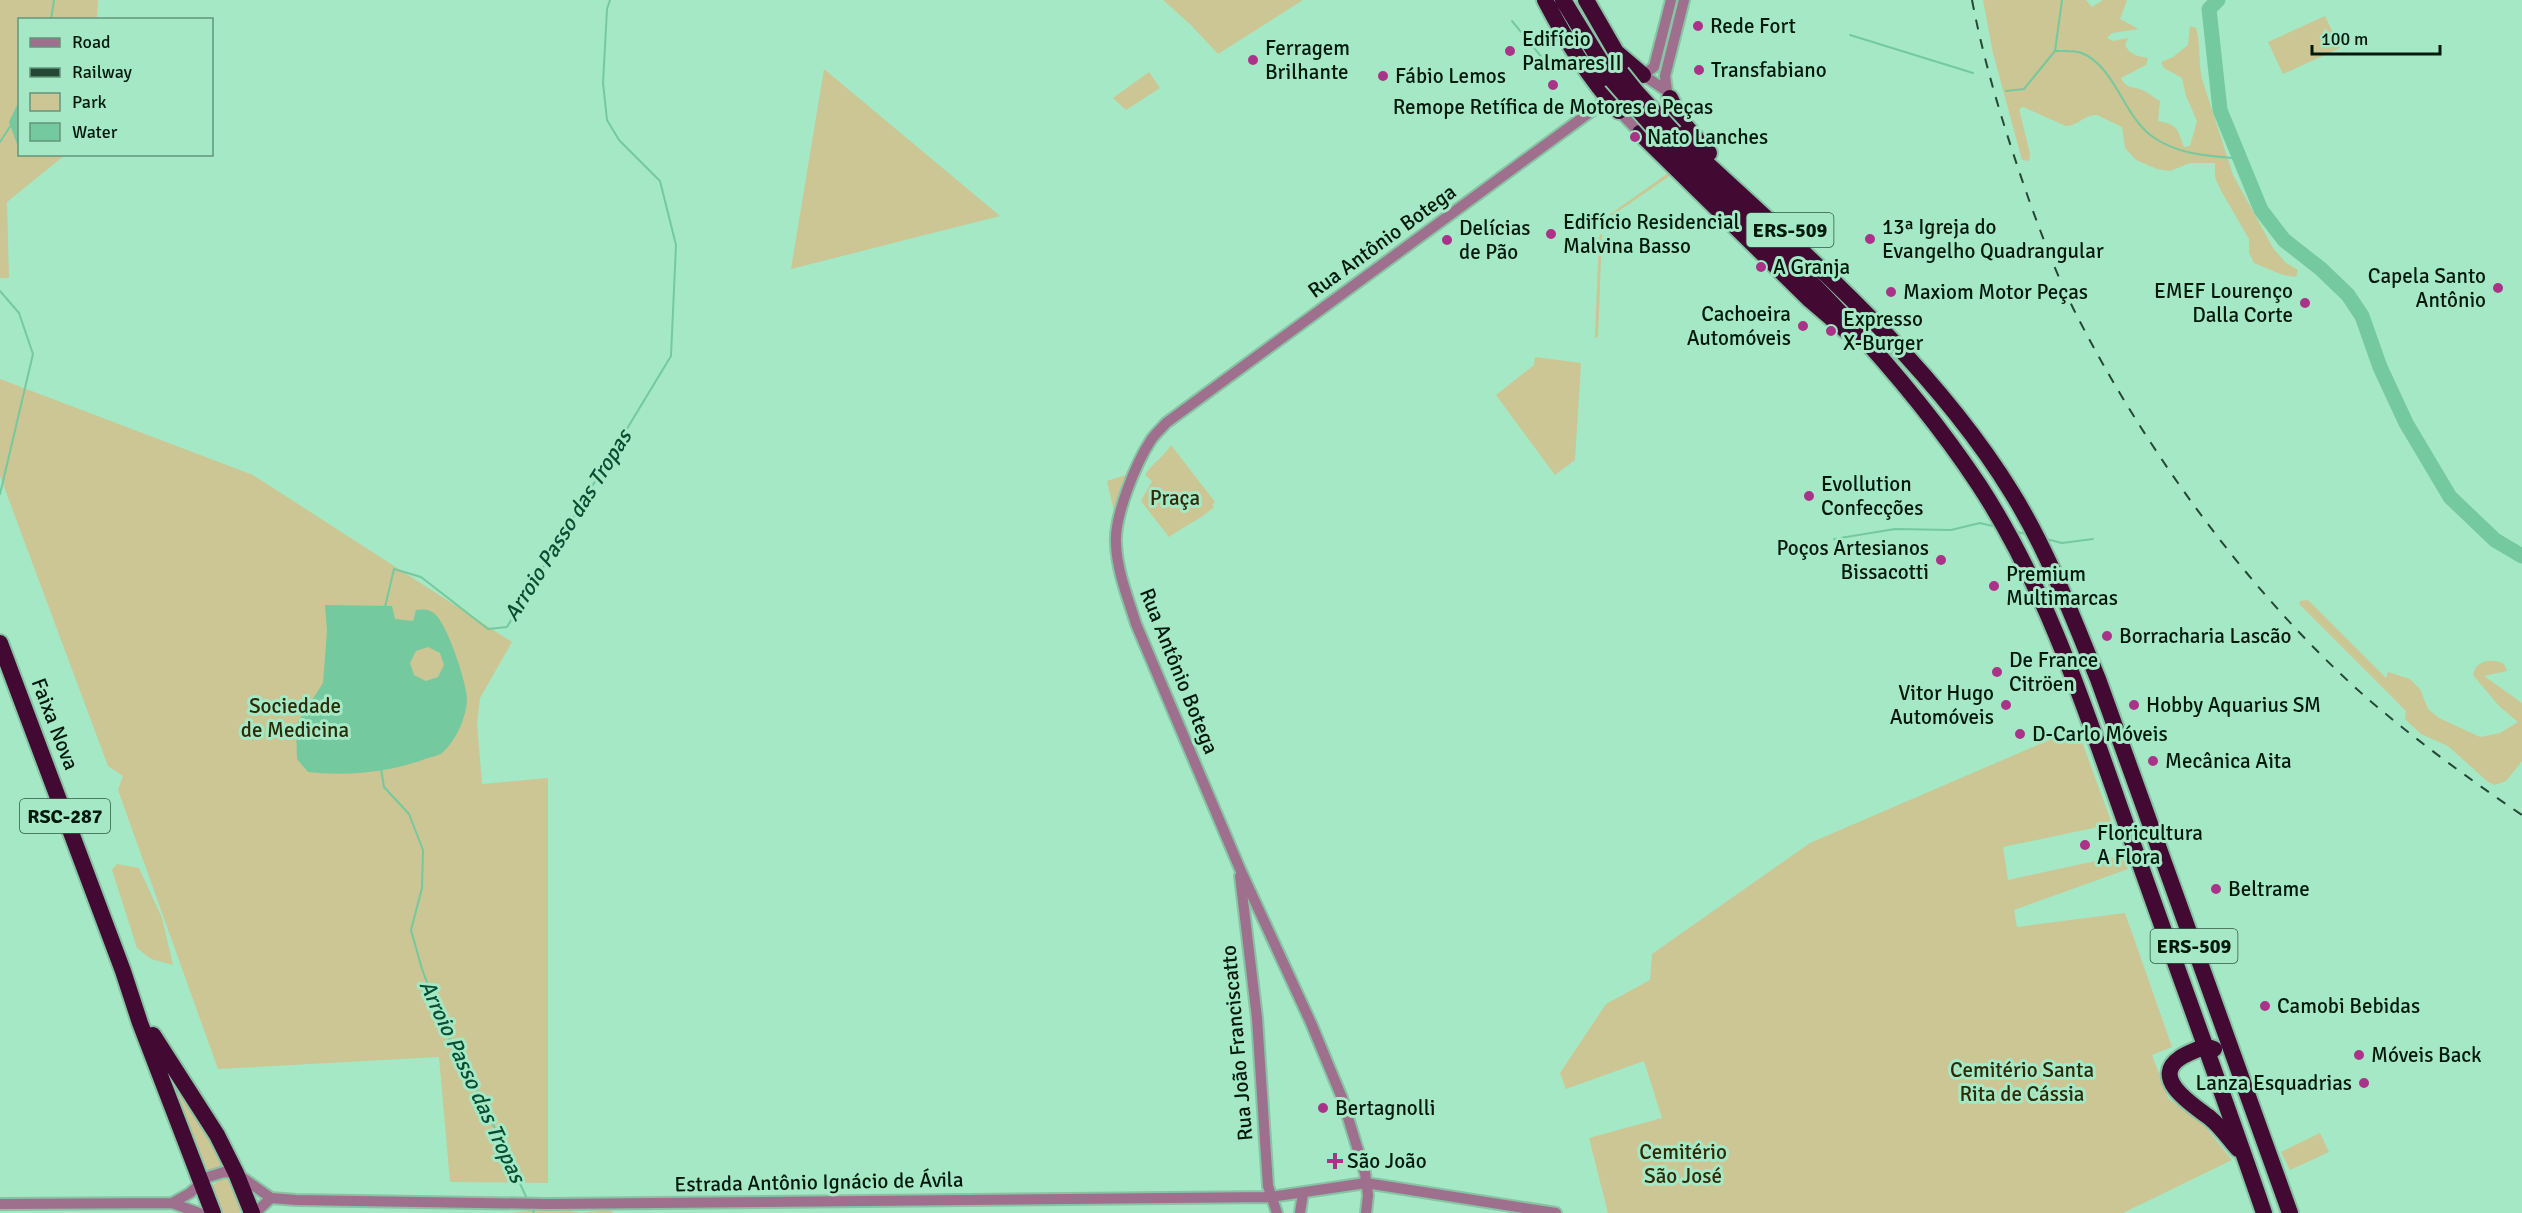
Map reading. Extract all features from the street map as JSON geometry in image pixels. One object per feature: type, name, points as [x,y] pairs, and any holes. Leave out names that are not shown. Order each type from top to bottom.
[{"type":"highway","name":"ERS-509","points":[[1545,0],[1565,38],[1597,87],[1613,105]]},
{"type":"highway","name":"ERS-509","points":[[1563,0],[1619,80],[1669,136],[1809,279],[1906,387],[1978,484],[2022,559],[2083,704],[2264,1213]]},
{"type":"highway","name":"ERS-509","points":[[1575,0],[1619,80]]},
{"type":"highway","name":"ERS-509","points":[[1586,0],[1616,52],[1643,75]]},
{"type":"highway","name":"ERS-509","points":[[1669,94],[1682,122],[1706,150],[1882,320],[1965,416],[1971,425],[1975,439]]},
{"type":"highway","name":"ERS-509","points":[[1640,133],[1810,300],[1844,329],[1871,346]]},
{"type":"highway","name":"ERS-509","points":[[1669,136],[1860,310],[1928,382],[1975,439],[2006,484],[2032,528],[2087,652],[2290,1213]]},
{"type":"highway","points":[[2022,559],[2048,588],[2075,648],[2080,653],[2087,652]]},
{"type":"highway","name":"Faixa Nova","points":[[0,643],[130,989],[140,1023],[213,1213]]},
{"type":"highway","name":"Faixa Nova","points":[[130,989],[157,1043],[201,1109],[236,1173],[254,1213]]},
{"type":"highway","points":[[2245,1157],[2219,1126],[2178,1094],[2171,1078],[2172,1070],[2178,1059],[2205,1046],[2220,1054],[2275,1213]]},
{"type":"street","points":[[1643,75],[1654,67],[1671,0]]},
{"type":"street","points":[[1640,133],[1653,132],[1664,126],[1670,116],[1665,76],[1684,0]]},
{"type":"street","name":"Rua Antônio Botega","points":[[1366,1213],[1366,1184],[1349,1118],[1322,1047],[1240,869],[1144,644],[1124,585],[1115,542],[1120,513],[1151,439],[1166,423],[1587,114],[1613,105],[1619,80],[1643,75]]},
{"type":"street","name":"ERS-509","points":[[1643,75],[1669,94]]},
{"type":"street","points":[[1587,114],[1613,105],[1619,97],[1619,80]]},
{"type":"street","name":"ERS-509","points":[[1613,105],[1640,133]]},
{"type":"street","name":"Rua João Franciscatto","points":[[1240,869],[1257,1018],[1270,1197],[1276,1213]]},
{"type":"street","points":[[172,1203],[190,1193],[201,1182],[216,1173],[236,1173],[271,1198],[254,1213]]},
{"type":"street","name":"Estrada Antônio Ignácio de Ávila","points":[[271,1198],[558,1204],[1270,1197],[1366,1184],[1556,1213]]},
{"type":"street","points":[[1300,1213],[1303,1194]]},
{"type":"street","points":[[0,1204],[172,1203],[200,1213]]},
{"type":"green space","points":[[0,0],[98,0],[97,18],[18,18],[18,156],[64,156],[7,202],[9,278],[0,278]]},
{"type":"green space","points":[[1163,0],[1303,0],[1218,54]]},
{"type":"green space","points":[[1983,0],[2086,0],[2092,7],[2103,0],[2127,0],[2120,19],[2139,29],[2112,33],[2107,38],[2113,41],[2128,38],[2125,45],[2129,51],[2137,56],[2148,58],[2146,65],[2121,78],[2127,86],[2144,91],[2160,101],[2158,121],[2174,126],[2184,147],[2190,146],[2197,121],[2186,96],[2182,78],[2164,68],[2161,62],[2173,57],[2188,45],[2190,26],[2196,28],[2202,79],[2233,175],[2273,248],[2286,263],[2298,270],[2296,277],[2283,275],[2254,263],[2249,253],[2249,239],[2215,177],[2215,163],[2190,163],[2170,171],[2157,169],[2136,160],[2125,148],[2122,127],[2097,115],[2066,126],[2023,107],[2019,109],[2030,154],[2029,161],[2022,160],[1993,53]]},
{"type":"green space","points":[[2325,16],[2340,48],[2283,74],[2268,42]]},
{"type":"green space","points":[[824,69],[1000,216],[791,269]]},
{"type":"green space","points":[[1149,72],[1160,88],[1126,110],[1113,98]]},
{"type":"green space","points":[[1671,171],[1671,175],[1607,219],[1609,215]]},
{"type":"green space","points":[[1602,233],[1598,337],[1595,338],[1599,237]]},
{"type":"green space","points":[[1535,357],[1581,363],[1575,460],[1555,475],[1496,395],[1534,365]]},
{"type":"green space","name":"Sociedade de Medicina","points":[[0,379],[253,475],[512,642],[480,698],[477,723],[482,784],[548,778],[548,1183],[450,1182],[439,1057],[218,1069],[118,790],[123,776],[108,766],[0,476]]},
{"type":"green space","name":"Praça","points":[[1171,445],[1215,502],[1209,512],[1169,537],[1141,501],[1152,481],[1145,475]]},
{"type":"green space","points":[[1129,474],[1115,515],[1107,481]]},
{"type":"green space","points":[[2308,600],[2386,678],[2388,672],[2410,679],[2420,689],[2428,709],[2439,718],[2480,737],[2500,733],[2518,722],[2499,706],[2473,675],[2481,663],[2495,661],[2504,664],[2507,671],[2484,676],[2522,703],[2522,761],[2506,781],[2495,785],[2488,782],[2448,746],[2421,734],[2405,719],[2406,711],[2299,604],[2300,601]]},
{"type":"green space","points":[[2077,728],[2112,824],[2003,847],[2008,880],[2123,855],[2128,869],[2014,910],[2017,927],[2125,913],[2172,1047],[2152,1055],[2168,1098],[2204,1125],[2232,1160],[2123,1213],[1608,1213],[1589,1138],[1662,1118],[1644,1061],[1566,1089],[1560,1073],[1606,1004],[1650,980],[1652,954],[1810,843]]},
{"type":"green space","points":[[117,864],[139,868],[162,918],[173,965],[151,959],[137,948],[112,870]]},
{"type":"green space","points":[[157,1051],[168,1064],[227,1167],[206,1172],[175,1090]]},
{"type":"green space","points":[[2320,1133],[2329,1152],[2290,1170],[2281,1152]]},
{"type":"green space","points":[[223,1178],[235,1187],[240,1203],[240,1213],[220,1213],[213,1195],[213,1185]]},
{"type":"green space","points":[[558,1208],[581,1213],[509,1213]]},
{"type":"green space","points":[[610,1209],[613,1213],[581,1213]]},
{"type":"water","points":[[18,103],[18,144],[17,144],[9,122]]},
{"type":"water","points":[[325,605],[392,606],[395,619],[413,621],[416,610],[427,610],[436,615],[446,631],[456,656],[467,700],[459,729],[452,742],[442,753],[411,764],[382,770],[338,774],[308,772],[297,759],[296,725],[323,683],[327,631]],"holes":[[[428,647],[440,653],[444,665],[438,677],[426,681],[414,675],[410,663],[416,651]]]},
{"type":"waterway","points":[[51,18],[54,0]]},
{"type":"waterway","name":"Arroio Passo das Tropas","points":[[385,607],[394,569],[421,577],[488,629],[507,627],[671,356],[676,245],[660,181],[619,140],[607,120],[603,83],[607,9],[610,0]]},
{"type":"waterway","points":[[2055,51],[2062,0]]},
{"type":"waterway","points":[[2218,0],[2209,9],[2220,110],[2261,210],[2284,240],[2321,269],[2348,295],[2362,316],[2380,367],[2406,423],[2450,497],[2495,540],[2522,556]]},
{"type":"waterway","points":[[1512,21],[1544,60]]},
{"type":"waterway","points":[[1850,35],[1973,73]]},
{"type":"waterway","points":[[2006,91],[2024,89],[2055,51],[2079,52],[2094,60],[2104,70],[2136,120],[2156,139],[2187,152],[2240,159]]},
{"type":"waterway","points":[[0,142],[11,125]]},
{"type":"waterway","points":[[0,291],[19,313],[33,354],[0,494]]},
{"type":"waterway","points":[[1834,539],[1895,529],[1951,530],[1980,523],[1997,527]]},
{"type":"waterway","points":[[2014,531],[2029,535]]},
{"type":"waterway","points":[[2046,539],[2062,543],[2093,539]]},
{"type":"waterway","name":"Arroio Passo das Tropas","points":[[381,769],[384,787],[409,814],[423,850],[422,888],[411,930],[422,969],[447,1035],[463,1059],[528,1201]]},
{"type":"waterway","name":"Arroio Passo das Tropas","points":[[531,1206],[534,1213]]},
{"type":"railway","points":[[1972,0],[1983,51],[2004,126],[2055,268],[2101,361],[2166,466],[2242,567],[2324,658],[2405,730],[2522,815]]},
{"type":"place","name":"Rede Fort","points":[[1698,26]]},
{"type":"place","name":"Edifício Palmares II","points":[[1510,51]]},
{"type":"place","name":"Ferragem Brilhante","points":[[1253,60]]},
{"type":"place","name":"Transfabiano","points":[[1699,70]]},
{"type":"place","name":"Fábio Lemos","points":[[1383,76]]},
{"type":"place","name":"Remope Retífica de Motores e Peças","points":[[1553,85]]},
{"type":"place","name":"Nato Lanches","points":[[1635,137]]},
{"type":"place","name":"Edifício Residencial Malvina Basso","points":[[1551,234]]},
{"type":"place","name":"13ª Igreja do Evangelho Quadrangular","points":[[1870,239]]},
{"type":"place","name":"Delícias de Pão","points":[[1447,240]]},
{"type":"place","name":"A Granja","points":[[1761,267]]},
{"type":"place","name":"Capela Santo Antônio","points":[[2498,288]]},
{"type":"place","name":"Maxiom Motor Peças","points":[[1891,292]]},
{"type":"place","name":"EMEF Lourenço Dalla Corte","points":[[2305,303]]},
{"type":"place","name":"Cachoeira Automóveis","points":[[1803,326]]},
{"type":"place","name":"Expresso X-Burger","points":[[1831,331]]},
{"type":"place","name":"Evollution Confecções","points":[[1809,496]]},
{"type":"place","name":"Poços Artesianos Bissacotti","points":[[1941,560]]},
{"type":"place","name":"Premium Multimarcas","points":[[1994,586]]},
{"type":"place","name":"Borracharia Lascão","points":[[2107,636]]},
{"type":"place","name":"De France Citröen","points":[[1997,672]]},
{"type":"place","name":"Vitor Hugo Automóveis","points":[[2006,705]]},
{"type":"place","name":"Hobby Aquarius SM","points":[[2134,705]]},
{"type":"place","name":"D-Carlo Móveis","points":[[2020,734]]},
{"type":"place","name":"Mecânica Aita","points":[[2153,761]]},
{"type":"place","name":"Floricultura A Flora","points":[[2085,845]]},
{"type":"place","name":"Beltrame","points":[[2216,889]]},
{"type":"place","name":"Camobi Bebidas","points":[[2265,1006]]},
{"type":"place","name":"Móveis Back","points":[[2359,1055]]},
{"type":"place","name":"Lanza Esquadrias","points":[[2364,1083]]},
{"type":"place","name":"Bertagnolli","points":[[1323,1108]]},
{"type":"place","name":"São João","points":[[1335,1161]]},
{"type":"park label","name":"Cemitério Santa Rita de Cássia","points":[[2022,1082]]},
{"type":"park label","name":"Cemitério São José","points":[[1683,1164]]}]
